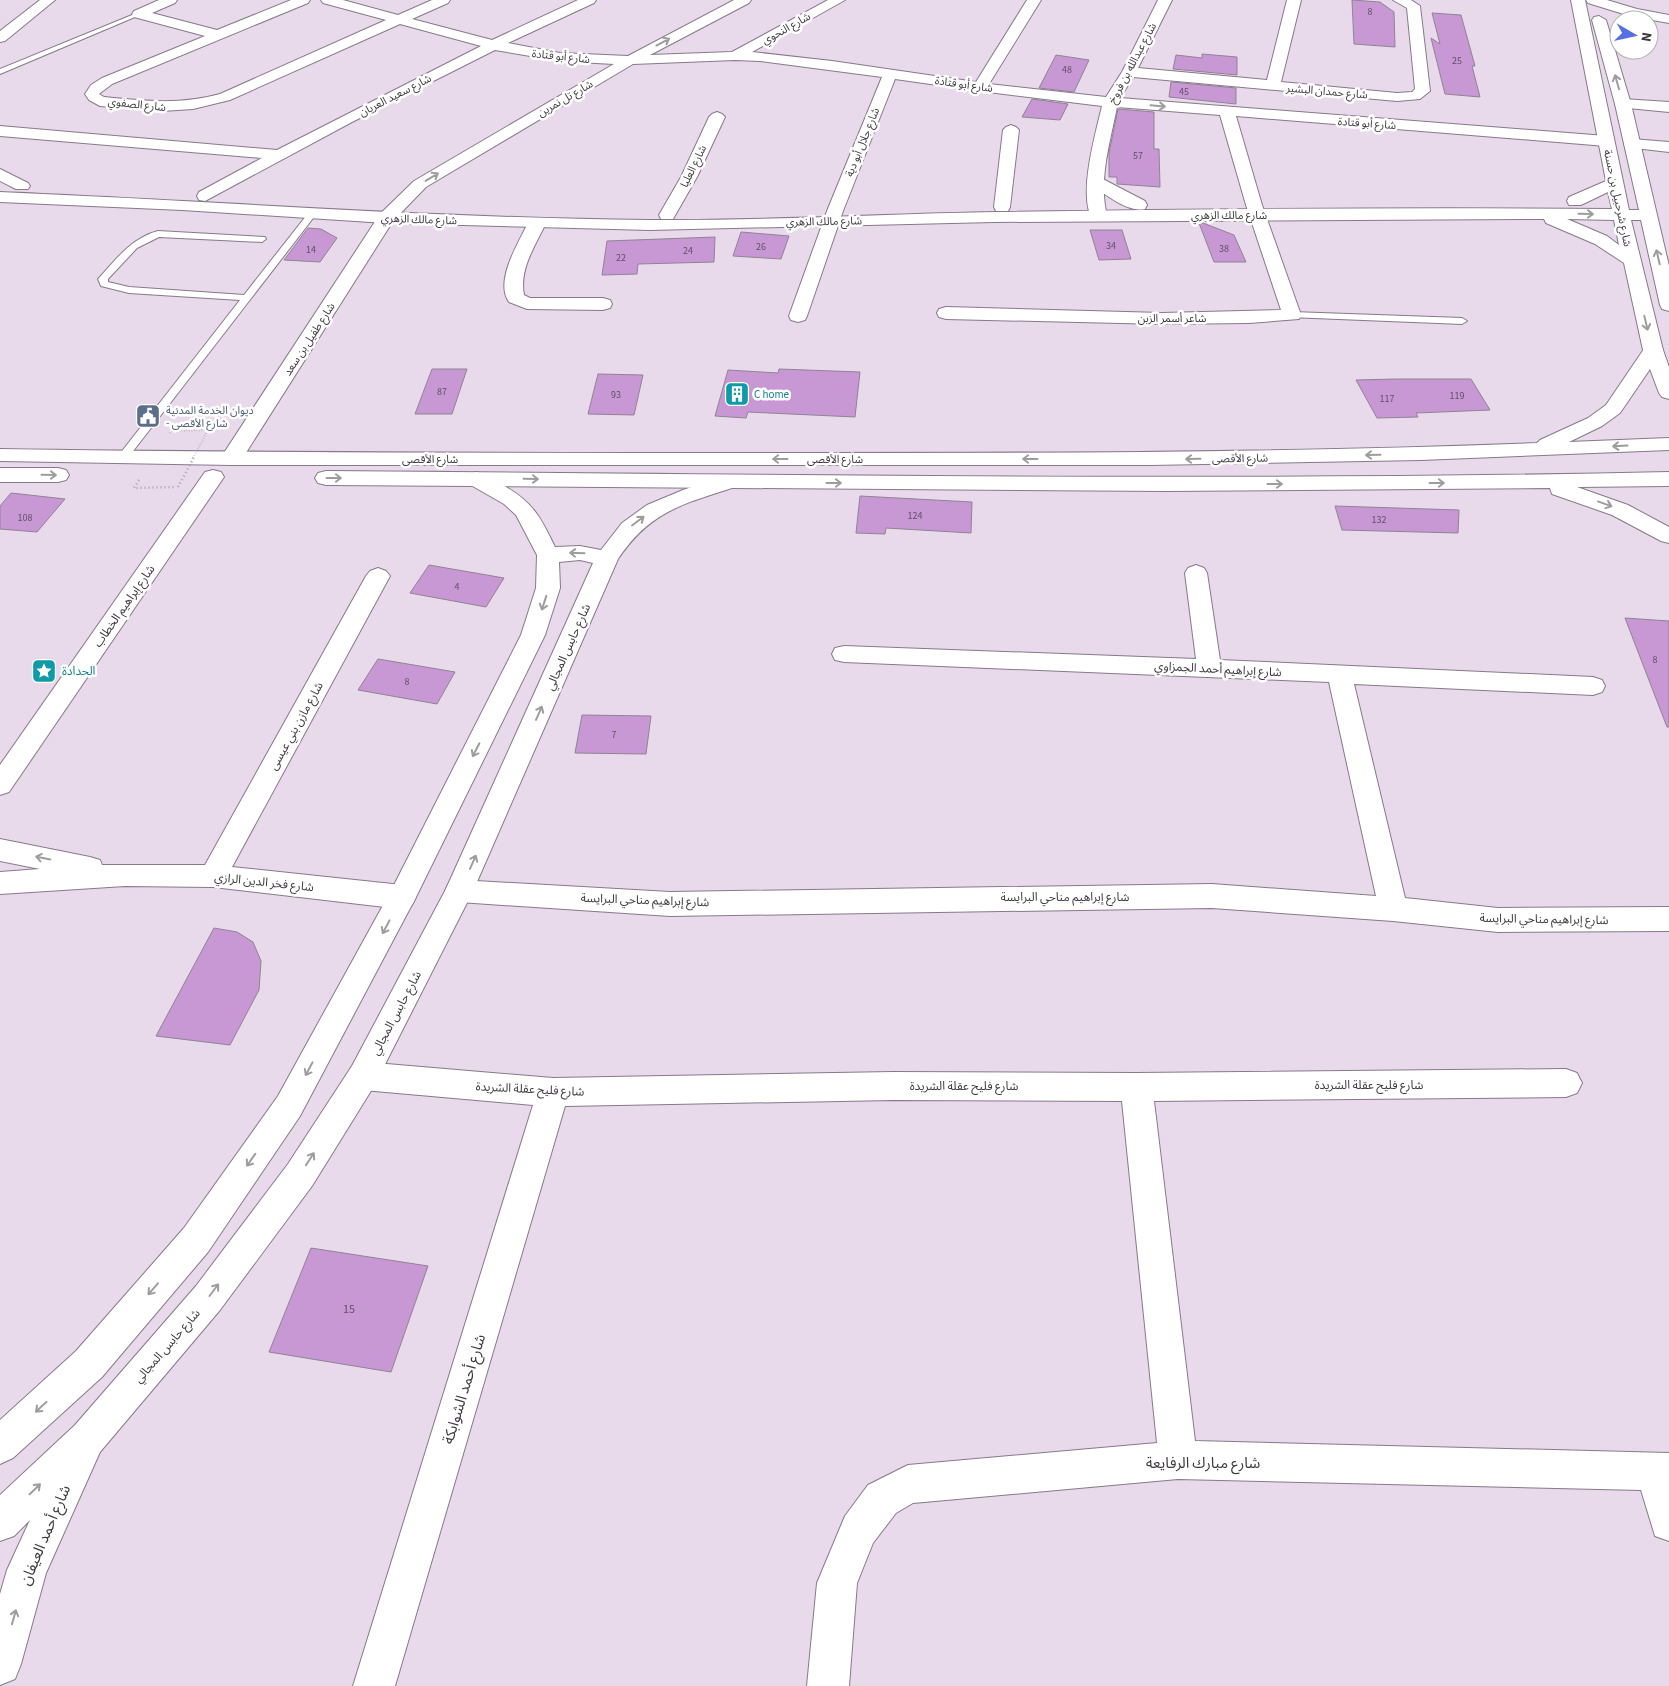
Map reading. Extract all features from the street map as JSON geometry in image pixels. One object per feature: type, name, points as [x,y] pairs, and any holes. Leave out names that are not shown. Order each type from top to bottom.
[{"type":"street","points":[[0,38],[48,0]]},
{"type":"street","points":[[139,14],[170,0]]},
{"type":"street","name":"شارع الصفوي","points":[[303,0],[107,81],[96,88],[92,94],[100,101],[171,108],[206,103],[224,97],[399,20]]},
{"type":"street","name":"شارع أبو قتادة","points":[[328,0],[493,45],[560,57],[630,60],[735,56],[800,61],[980,87],[1110,102],[1606,141]]},
{"type":"street","points":[[399,20],[443,0]]},
{"type":"street","name":"شارع سعيد العريان","points":[[205,196],[279,155],[493,45],[588,0]]},
{"type":"street","name":"شارع تل نمرين","points":[[390,213],[420,184],[630,60],[744,0]]},
{"type":"street","name":"شارع النحوي","points":[[735,56],[838,0]]},
{"type":"street","points":[[980,87],[1034,0]]},
{"type":"street","name":"شارع عبدالله بن فروخ","points":[[1098,210],[1095,180],[1110,102],[1129,72],[1165,0]]},
{"type":"street","points":[[1273,86],[1294,0]]},
{"type":"street","name":"شارع حمدان البشير","points":[[1129,72],[1397,97],[1421,94],[1423,91],[1413,6],[1400,0]]},
{"type":"street","name":"شارع شرحبيل بن حسنة","points":[[1578,0],[1632,261],[1653,350],[1669,393]]},
{"type":"street","points":[[1593,0],[1627,12],[1669,20]]},
{"type":"street","name":"شارع شرحبيل بن حسنة","points":[[1593,0],[1609,28],[1623,104],[1646,208],[1666,282],[1669,305]]},
{"type":"street","points":[[139,14],[219,35]]},
{"type":"street","name":"شارع جلال أبو دية","points":[[798,316],[833,216],[890,74]]},
{"type":"street","points":[[1623,104],[1669,107]]},
{"type":"street","points":[[1227,112],[1255,210],[1292,315]]},
{"type":"street","name":"شارع العليا","points":[[667,215],[689,177],[717,117]]},
{"type":"street","points":[[1002,207],[1011,130]]},
{"type":"street","points":[[0,131],[279,155]]},
{"type":"street","points":[[1632,144],[1669,147]]},
{"type":"street","points":[[0,174],[22,186]]},
{"type":"street","points":[[1095,180],[1139,205]]},
{"type":"street","points":[[1575,201],[1616,183]]},
{"type":"street","name":"شارع مالك الزهري","points":[[1,194],[22,186],[205,196],[390,213],[537,223],[650,225],[1002,207],[1098,210],[1139,205],[1255,210],[1575,201],[1620,207],[1646,208]]},
{"type":"street","name":"شارع مالك الزهري","points":[[1,194],[313,214],[833,216],[1098,210],[1534,213],[1620,207]]},
{"type":"street","name":"شارع طفيل بن سعد","points":[[231,459],[390,213]]},
{"type":"street","points":[[1534,213],[1582,230],[1601,240],[1632,261]]},
{"type":"street","points":[[537,223],[513,277],[512,288],[515,298],[527,303],[603,304]]},
{"type":"street","name":"شاعر أسمر الزبن","points":[[946,313],[1105,318],[1247,318],[1292,315]]},
{"type":"street","points":[[1531,450],[1595,422],[1613,409],[1653,350]]},
{"type":"street","name":"شارع الأقصى","points":[[2,472],[122,457],[231,459],[1151,460],[1422,454],[1669,444]]},
{"type":"street","name":"شارع الأقصى","points":[[2,472],[213,477],[1216,485],[1542,483],[1669,479]]},
{"type":"street","name":"شارع إبراهيم الخطاب","points":[[0,785],[213,477]]},
{"type":"street","points":[[0,1446],[88,1364],[196,1240],[289,1106],[402,897],[533,636],[548,588],[548,555],[524,510],[512,499],[477,479]]},
{"type":"street","name":"شارع حابس المجالي","points":[[0,1522],[88,1438],[208,1298],[300,1175],[363,1076],[460,891],[607,558],[633,525],[652,512],[673,501],[727,482]]},
{"type":"street","points":[[1542,483],[1620,510],[1669,536]]},
{"type":"street","points":[[548,555],[580,553],[607,558]]},
{"type":"street","points":[[1196,573],[1209,668]]},
{"type":"street","name":"شارع مازن بني عيسى","points":[[213,876],[378,576]]},
{"type":"street","name":"شارع إبراهيم أحمد الجمزاوي","points":[[844,654],[1209,668],[1593,686]]},
{"type":"street","points":[[1340,675],[1393,909]]},
{"type":"street","name":"شارع فخر الدين الرازي","points":[[3,856],[125,875]]},
{"type":"street","name":"شارع فخر الدين الرازي","points":[[0,883],[125,875],[213,876],[402,897]]},
{"type":"street","name":"شارع إبراهيم مناحي البرايسة","points":[[460,891],[670,904],[955,898],[1212,896],[1393,909],[1498,920],[1669,918]]},
{"type":"street","name":"شارع فليح عقلة الشريدة","points":[[363,1076],[553,1092],[892,1086],[1136,1087],[1566,1083]]},
{"type":"street","points":[[1136,1087],[1178,1460]]},
{"type":"street","name":"شارع أحمد الشوابكة","points":[[374,1686],[553,1092]]},
{"type":"street","name":"شارع أحمد العيفان","points":[[0,1664],[27,1570],[88,1438]]},
{"type":"street","name":"شارع مبارك الرفايعة","points":[[828,1686],[837,1583],[859,1530],[882,1499],[908,1484],[1178,1460],[1663,1472]]},
{"type":"street","points":[[1663,1472],[1669,1522]]},
{"type":"lane","points":[[0,72],[139,14]]},
{"type":"lane","points":[[122,457],[313,214]]},
{"type":"lane","points":[[248,298],[129,290],[104,284],[103,280],[135,245],[147,237],[158,234],[262,238]]},
{"type":"lane","points":[[1292,315],[1462,321]]},
{"type":"path","points":[[134,488],[178,487],[208,430],[172,431]]},
{"type":"building","points":[[1352,0],[1380,2],[1394,12],[1395,47],[1354,44]]},
{"type":"building","points":[[1432,13],[1461,15],[1475,66],[1472,66],[1480,97],[1445,94],[1431,38],[1440,44]]},
{"type":"building","points":[[1202,54],[1237,57],[1237,75],[1173,69],[1176,55],[1202,58]]},
{"type":"building","points":[[1056,55],[1089,60],[1074,92],[1039,88]]},
{"type":"building","points":[[1171,82],[1236,88],[1236,104],[1169,97]]},
{"type":"building","points":[[1032,99],[1068,104],[1060,120],[1022,117]]},
{"type":"building","points":[[1118,109],[1154,112],[1154,149],[1159,149],[1160,187],[1117,184],[1117,177],[1109,177],[1109,153]]},
{"type":"building","points":[[1199,223],[1234,235],[1246,262],[1214,262]]},
{"type":"building","points":[[308,228],[321,229],[337,238],[320,262],[284,260]]},
{"type":"building","points":[[1090,230],[1122,230],[1131,259],[1099,260]]},
{"type":"building","points":[[741,232],[789,236],[781,259],[733,256]]},
{"type":"building","points":[[715,237],[714,262],[638,264],[637,274],[602,275],[607,241]]},
{"type":"building","points":[[432,369],[467,369],[452,414],[415,414]]},
{"type":"building","points":[[779,369],[860,372],[855,417],[748,412],[746,418],[715,416],[728,370],[778,373]]},
{"type":"building","points":[[598,374],[643,375],[634,415],[588,414]]},
{"type":"building","points":[[1471,379],[1490,410],[1416,413],[1418,417],[1377,418],[1356,380]]},
{"type":"building","points":[[11,493],[65,499],[37,532],[0,529],[0,506]]},
{"type":"building","points":[[860,496],[972,502],[971,533],[886,528],[885,534],[856,533]]},
{"type":"building","points":[[1335,506],[1459,510],[1458,533],[1342,530]]},
{"type":"building","points":[[429,565],[504,578],[486,607],[410,593]]},
{"type":"building","points":[[1625,618],[1669,621],[1669,727],[1667,727]]},
{"type":"building","points":[[378,659],[455,672],[437,704],[358,690]]},
{"type":"building","points":[[582,715],[651,716],[646,754],[575,753]]},
{"type":"building","points":[[214,928],[237,932],[253,942],[261,961],[259,990],[230,1045],[156,1036]]},
{"type":"building","points":[[311,1248],[428,1266],[391,1372],[269,1352]]},
{"type":"place","name":"C home","points":[[737,394]]},
{"type":"place","name":"ديوان الخدمة المدنية - شارع الأقصى","points":[[148,416]]},
{"type":"place","name":"الحدادة","points":[[44,671]]}]
